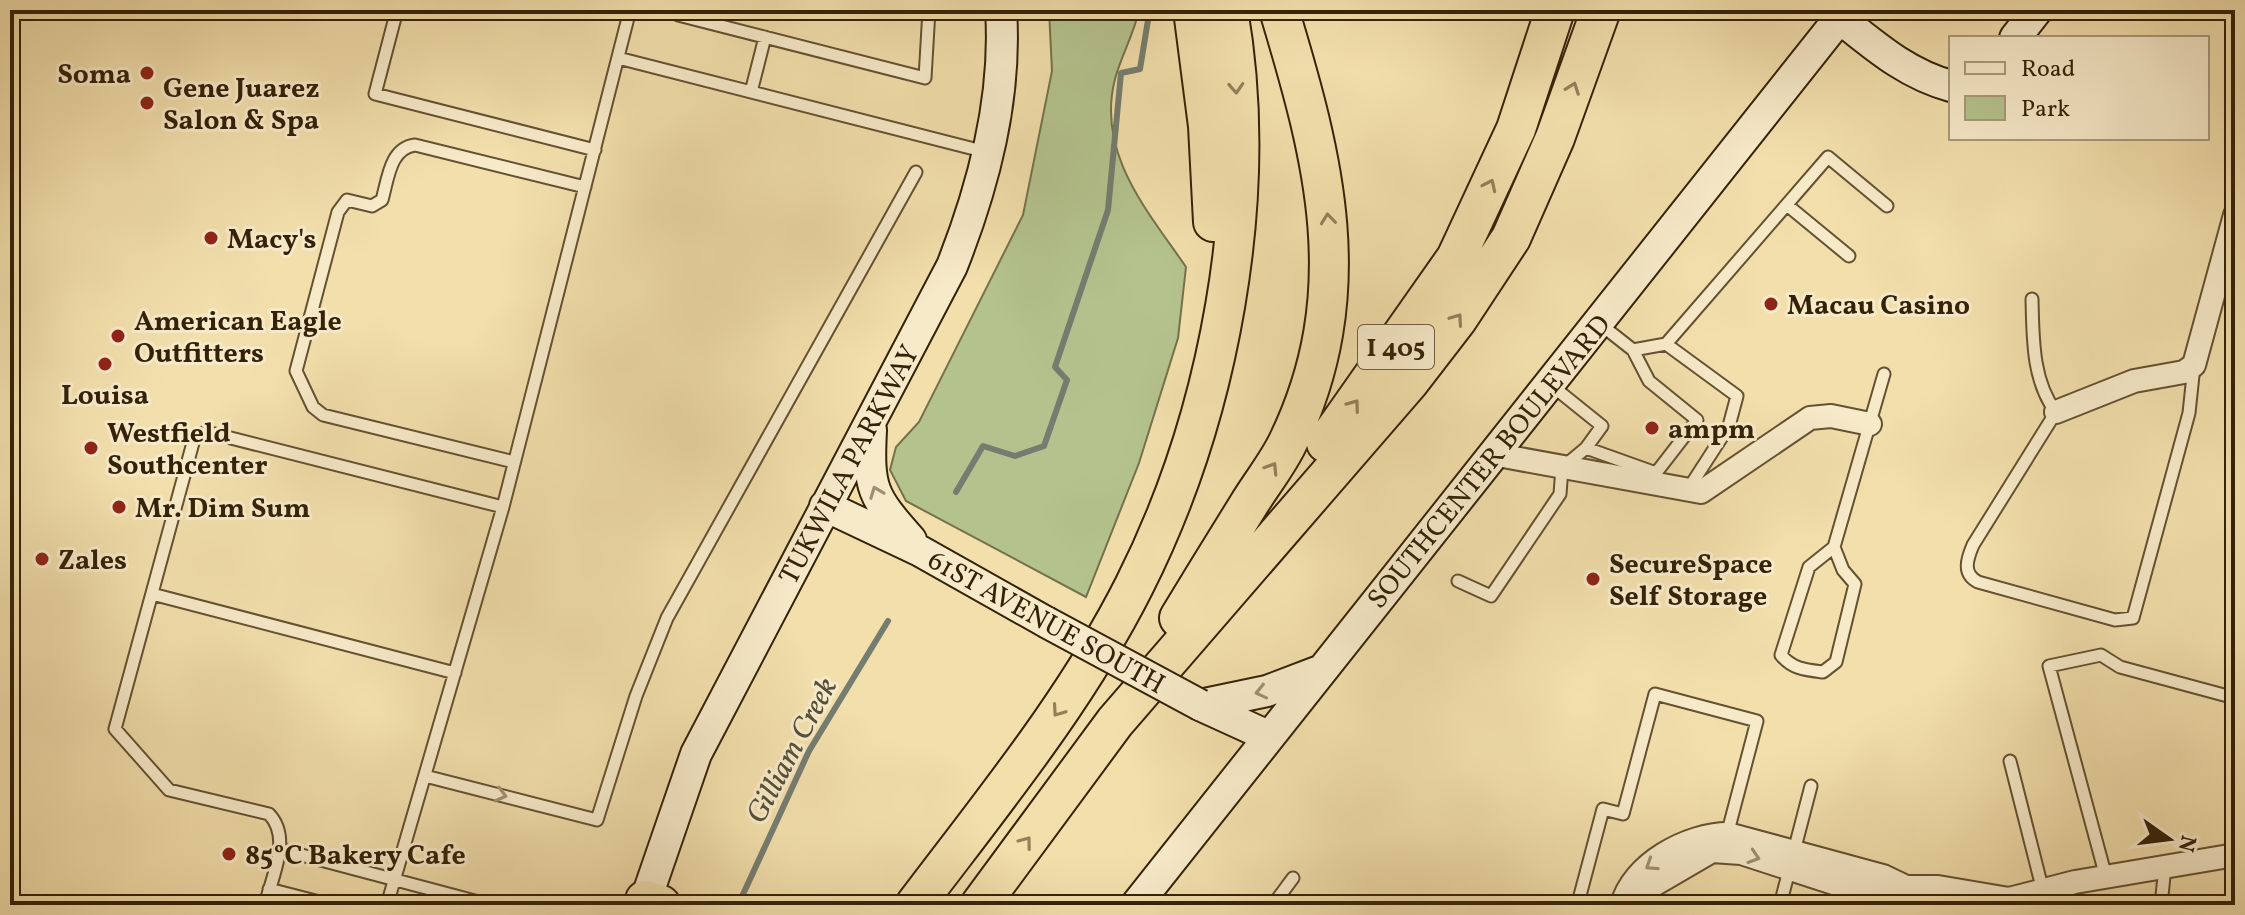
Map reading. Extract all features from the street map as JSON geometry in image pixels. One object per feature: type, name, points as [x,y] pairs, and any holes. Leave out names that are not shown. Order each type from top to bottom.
[{"type":"highway","points":[[1100,646],[1174,432],[1198,335],[1213,222],[1208,126],[1193,10]]},
{"type":"highway","points":[[915,905],[1063,704],[1100,646],[1134,586],[1184,466],[1214,361],[1225,307],[1236,198],[1236,85],[1228,10]]},
{"type":"highway","points":[[1115,722],[1288,442],[1311,378],[1325,321],[1332,251],[1325,182],[1279,10]]},
{"type":"highway","name":"I 405","points":[[980,905],[1115,722],[1175,649],[1384,364],[1456,258],[1516,129],[1555,10]]},
{"type":"highway","points":[[1175,649],[1410,381],[1472,297],[1511,238],[1555,138],[1601,10]]},
{"type":"main road","name":"TUKWILA PARKWAY","points":[[650,903],[696,754],[952,266],[970,220],[998,100],[1003,41],[1001,10]]},
{"type":"main road","points":[[2017,36],[2037,10]]},
{"type":"main road","points":[[1846,13],[1899,65],[1949,85]]},
{"type":"main road","name":"SOUTHCENTER BOULEVARD","points":[[1136,905],[1319,671],[1846,13]]},
{"type":"main road","points":[[872,418],[872,488],[882,507],[920,551]]},
{"type":"main road","name":"61ST AVENUE SOUTH","points":[[825,506],[920,551],[1200,705],[1268,736]]},
{"type":"main road","points":[[1200,705],[1267,691],[1319,671]]},
{"type":"street","points":[[2056,412],[2134,381],[2184,372],[2194,365],[2235,215]]},
{"type":"street","points":[[1492,454],[1701,492],[1810,418],[1831,416],[1870,424]]},
{"type":"street","points":[[1622,905],[1638,874],[1698,836],[1726,843],[1741,853],[1792,860],[1855,890],[1872,892],[1906,887],[2009,899],[2106,877],[2235,855]]},
{"type":"street","points":[[1641,905],[1652,886],[1726,843]]},
{"type":"lane","points":[[397,10],[375,94],[595,150]]},
{"type":"lane","points":[[387,905],[503,507],[630,10]]},
{"type":"lane","points":[[679,10],[678,15],[925,78],[929,10]]},
{"type":"lane","points":[[751,92],[765,37]]},
{"type":"lane","points":[[618,58],[988,152]]},
{"type":"lane","points":[[514,462],[323,415],[313,407],[296,371],[338,212],[347,200],[372,206],[382,200],[396,154],[403,146],[415,145],[585,187]]},
{"type":"lane","points":[[1633,350],[1666,344],[1828,157],[1887,206]]},
{"type":"lane","points":[[425,776],[597,820],[650,657],[667,618],[916,172]]},
{"type":"lane","points":[[1787,205],[1849,256]]},
{"type":"lane","points":[[2032,299],[2034,348],[2045,397],[2056,412],[1973,545],[1967,570],[1971,578],[1978,582],[2127,621],[2137,612],[2189,413],[2194,365]]},
{"type":"lane","points":[[1586,448],[1656,473],[1697,420],[1649,381],[1633,350],[1599,324]]},
{"type":"lane","points":[[1666,344],[1737,396],[1729,426],[1687,491]]},
{"type":"lane","points":[[1834,547],[1843,570],[1855,584],[1836,662],[1823,672],[1806,670],[1789,664],[1781,655],[1809,567],[1834,547],[1884,374]]},
{"type":"lane","points":[[1458,581],[1491,596],[1560,494],[1562,468],[1586,448],[1602,426],[1550,385]]},
{"type":"lane","points":[[265,905],[282,836],[269,814],[169,790],[115,729],[194,439],[203,433],[503,507]]},
{"type":"lane","points":[[152,594],[455,673]]},
{"type":"lane","points":[[2106,877],[2049,666],[2101,655],[2120,667],[2235,698]]},
{"type":"lane","points":[[1585,905],[1578,903],[1603,809],[1623,814],[1655,694],[1757,721],[1726,843]]},
{"type":"lane","points":[[2010,761],[2043,891]]},
{"type":"lane","points":[[1780,905],[1811,786]]},
{"type":"lane","points":[[279,849],[490,905]]},
{"type":"lane","points":[[2161,905],[2165,867]]},
{"type":"lane","points":[[1273,905],[1293,878]]},
{"type":"lane","points":[[269,889],[331,905]]},
{"type":"green space","points":[[1049,10],[1139,10],[1115,79],[1111,106],[1113,132],[1119,156],[1141,202],[1186,267],[1178,338],[1139,463],[1086,597],[906,501],[890,470],[896,447],[919,422],[1023,215],[1052,71]]},
{"type":"waterway","name":"Gilliam Creek","points":[[956,492],[983,446],[1015,456],[1044,446],[1067,380],[1055,367],[1108,210],[1121,73],[1140,69],[1148,20]]},
{"type":"waterway","name":"Gilliam Creek","points":[[739,903],[809,751],[888,621]]},
{"type":"place","name":"Soma","points":[[147,73]]},
{"type":"place","name":"Gene Juarez Salon & Spa","points":[[147,103]]},
{"type":"place","name":"Macy's","points":[[211,238]]},
{"type":"place","name":"Macau Casino","points":[[1771,304]]},
{"type":"place","name":"American Eagle Outfitters","points":[[118,336]]},
{"type":"place","name":"Louisa","points":[[105,364]]},
{"type":"place","name":"ampm","points":[[1652,428]]},
{"type":"place","name":"Westfield Southcenter","points":[[91,448]]},
{"type":"place","name":"Mr. Dim Sum","points":[[119,507]]},
{"type":"place","name":"Zales","points":[[42,559]]},
{"type":"place","name":"SecureSpace Self Storage","points":[[1593,579]]},
{"type":"place","name":"85°C Bakery Cafe","points":[[229,854]]}]
